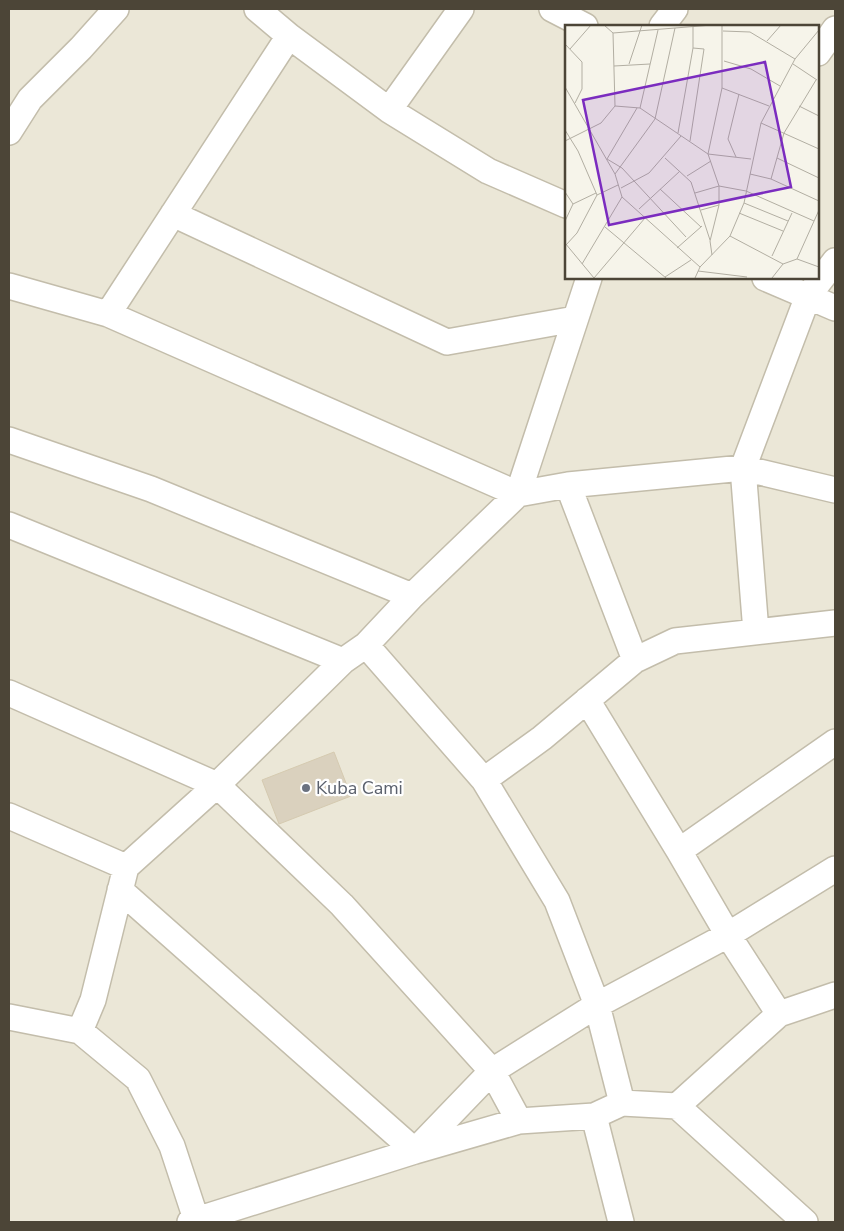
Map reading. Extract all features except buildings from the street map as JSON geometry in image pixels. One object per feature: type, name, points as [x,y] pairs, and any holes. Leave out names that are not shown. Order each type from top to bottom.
[{"type":"street","points":[[9,132],[30,99],[81,48],[116,9]]},
{"type":"street","points":[[258,9],[289,36],[389,110],[488,171],[565,205]]},
{"type":"street","points":[[389,110],[461,9]]},
{"type":"street","points":[[552,9],[583,25]]},
{"type":"street","points":[[663,25],[675,9]]},
{"type":"street","points":[[819,52],[835,29]]},
{"type":"street","points":[[108,314],[289,36]]},
{"type":"street","points":[[172,214],[447,342],[575,320]]},
{"type":"street","points":[[756,632],[743,468],[808,296],[835,261]]},
{"type":"street","points":[[80,1031],[93,1000],[123,879],[343,661],[366,645],[412,596],[518,494],[589,279]]},
{"type":"street","points":[[767,279],[835,308]]},
{"type":"street","points":[[9,286],[108,314],[518,494],[568,485],[743,468],[835,490]]},
{"type":"street","points":[[9,440],[151,489],[412,596]]},
{"type":"street","points":[[568,485],[635,660]]},
{"type":"street","points":[[9,525],[343,661]]},
{"type":"street","points":[[484,780],[542,738],[635,660],[674,641],[835,622]]},
{"type":"street","points":[[366,645],[484,780],[557,901],[597,1005],[622,1103]]},
{"type":"street","points":[[9,693],[217,785],[342,905],[492,1071],[518,1121]]},
{"type":"street","points":[[587,700],[679,851],[728,936],[779,1014]]},
{"type":"street","points":[[679,851],[835,742]]},
{"type":"street","points":[[9,816],[123,879],[414,1151]]},
{"type":"street","points":[[414,1151],[492,1071],[597,1005],[728,936],[835,869]]},
{"type":"street","points":[[677,1106],[779,1014],[835,995]]},
{"type":"street","points":[[9,1017],[80,1031],[138,1079],[172,1146],[195,1222],[414,1151],[518,1121],[594,1116],[622,1103],[677,1106],[805,1222]]},
{"type":"street","points":[[594,1116],[621,1222]]},
{"type":"shaded area","points":[[9,9],[835,9],[835,1222],[9,1222]]},
{"type":"place","name":"Kuba Cami","points":[[306,788]]}]
